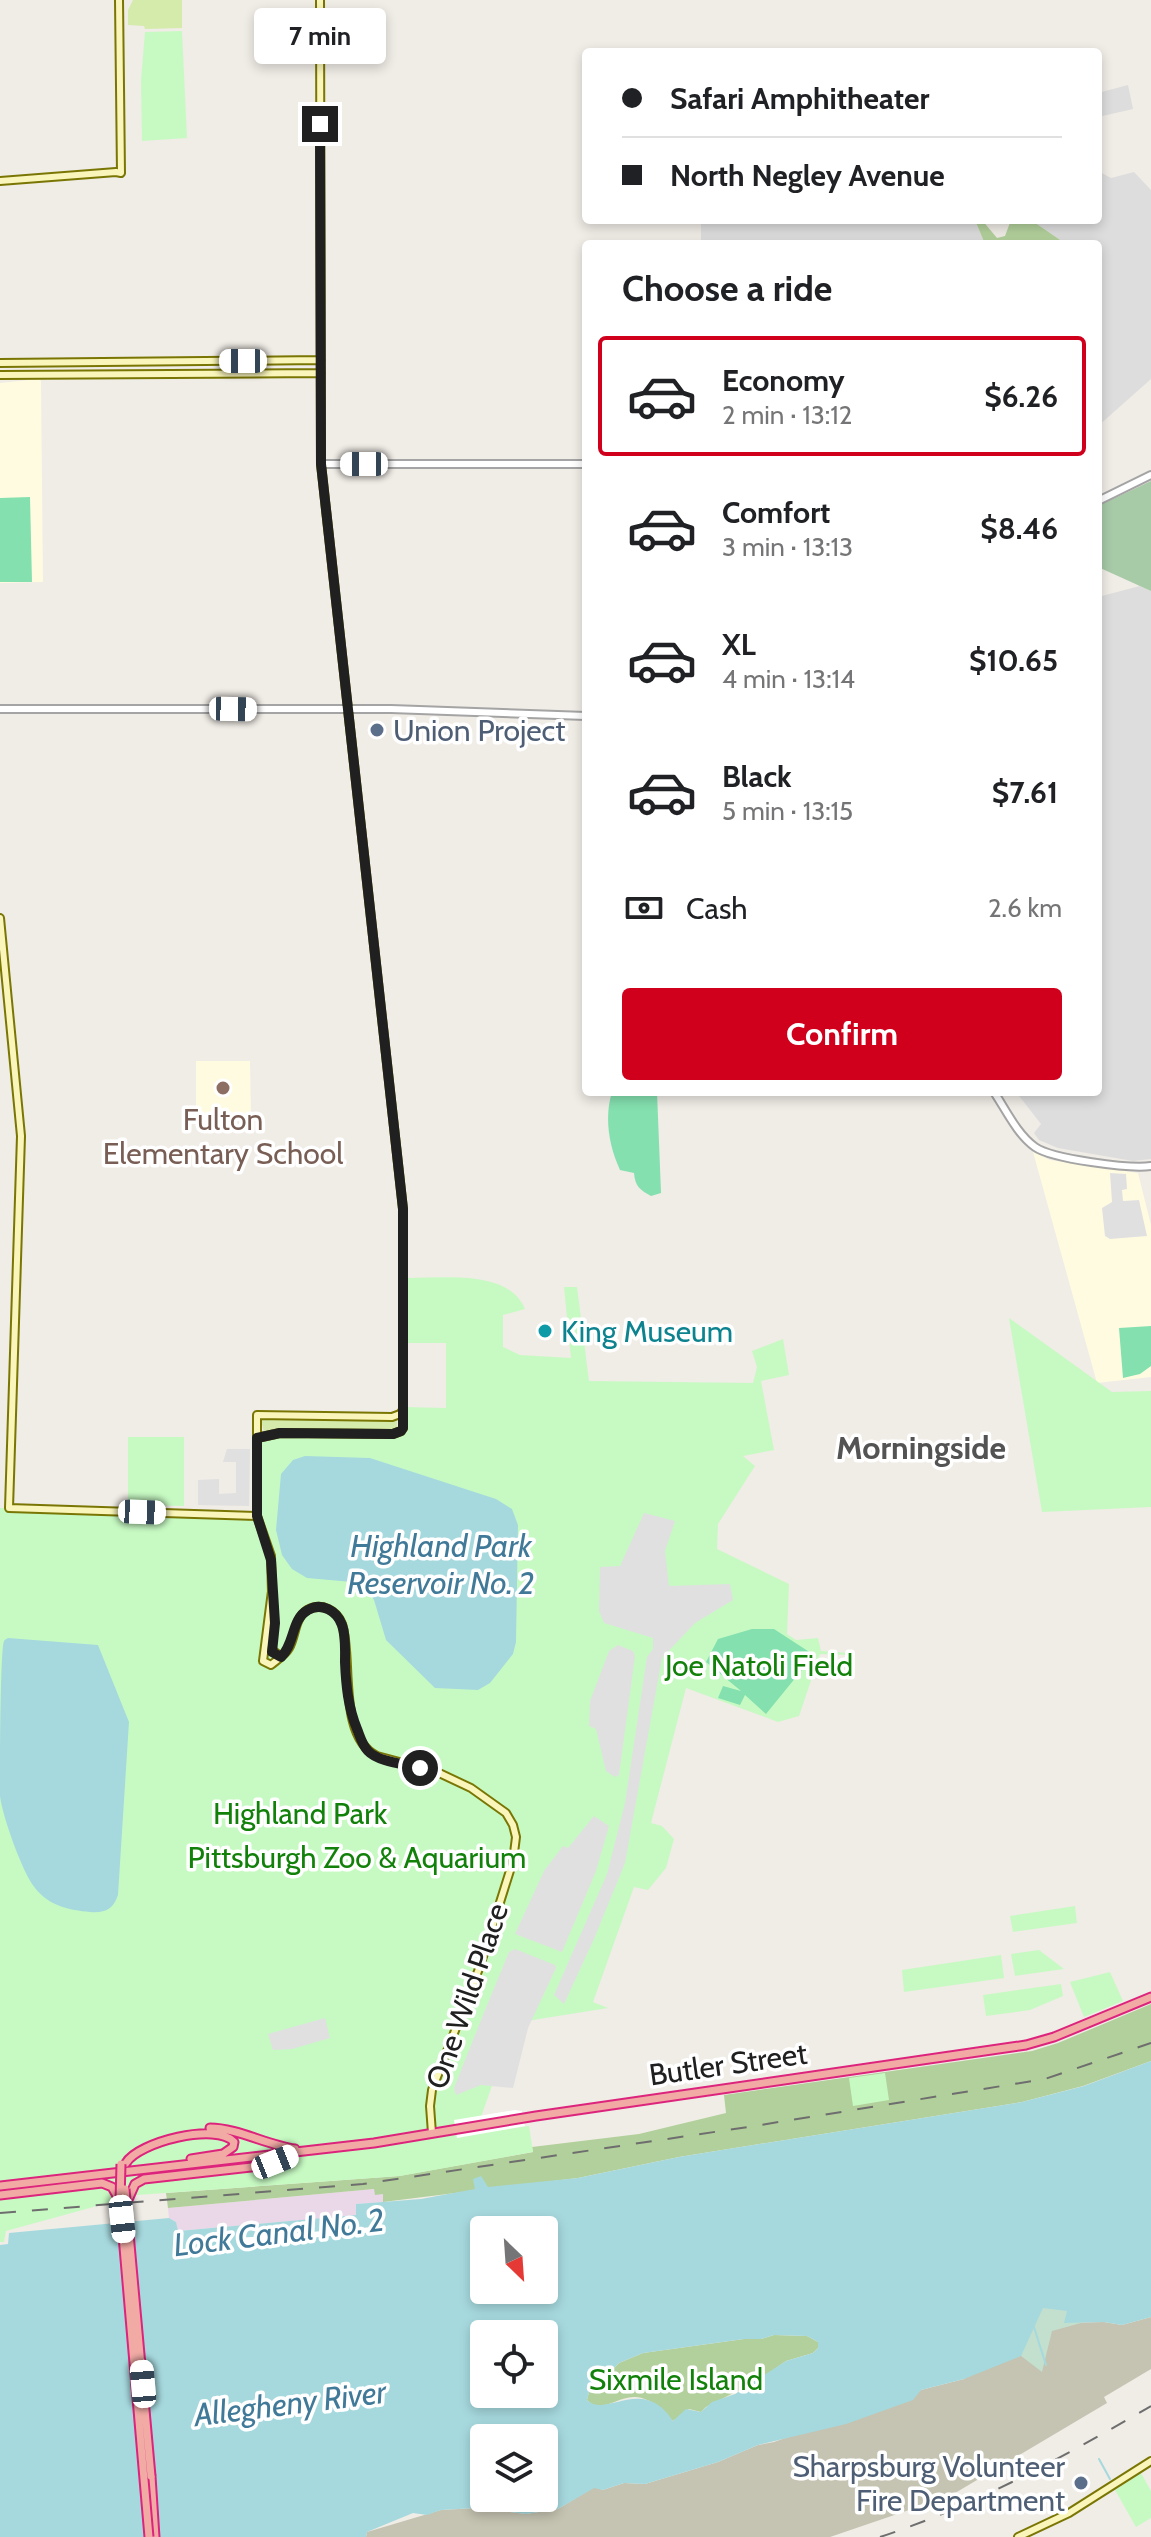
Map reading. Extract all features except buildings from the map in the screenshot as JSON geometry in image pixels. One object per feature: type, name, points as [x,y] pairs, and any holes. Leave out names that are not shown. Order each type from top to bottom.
[{"type":"highway","name":"Butler Street","points":[[305,2151],[1026,2045],[1054,2037],[1151,1997]]},
{"type":"highway","points":[[149,2537],[123,2202],[126,2154],[140,2144],[207,2128],[227,2129],[270,2145],[305,2151]]},
{"type":"highway","points":[[0,2186],[223,2154],[230,2151],[234,2143],[221,2133],[197,2134],[142,2148],[123,2166]]},
{"type":"highway","points":[[123,2166],[305,2151]]},
{"type":"highway","points":[[123,2202],[135,2184],[144,2179],[261,2166],[305,2151]]},
{"type":"highway","points":[[0,2195],[100,2184],[112,2187],[123,2202],[155,2537]]},
{"type":"main road","points":[[0,181],[121,173],[119,0]]},
{"type":"main road","points":[[257,1438],[280,1433],[393,1434],[403,1428],[403,1209],[321,464],[320,0]]},
{"type":"main road","points":[[0,363],[321,360]]},
{"type":"main road","points":[[0,375],[321,373]]},
{"type":"main road","points":[[0,918],[21,1136],[9,1508],[257,1516]]},
{"type":"main road","name":"One Wild Place","points":[[281,1657],[271,1649],[275,1623],[271,1556],[257,1516],[257,1415],[392,1417],[403,1410]]},
{"type":"main road","name":"One Wild Place","points":[[272,1591],[269,1628],[262,1657],[271,1665],[289,1649],[296,1624],[304,1612],[319,1607],[336,1614],[344,1632],[351,1713],[366,1749],[377,1756],[445,1774],[488,1799],[506,1813],[513,1825],[516,1837],[513,1861],[480,1966],[432,2090],[432,2133]]},
{"type":"main road","points":[[1018,2537],[1069,2513],[1151,2461]]},
{"type":"street","points":[[321,464],[582,464]]},
{"type":"street","points":[[1102,499],[1151,475]]},
{"type":"street","points":[[0,709],[348,709],[582,716]]},
{"type":"street","points":[[997,1096],[1016,1126],[1037,1148],[1106,1164],[1151,1166]]},
{"type":"shaded area","points":[[1128,85],[1133,109],[1102,116],[1102,92]]},
{"type":"shaded area","points":[[1134,172],[1151,190],[1151,379],[1102,422],[1102,240],[1060,240],[1037,224],[1102,224],[1102,173],[1111,178]]},
{"type":"shaded area","points":[[701,224],[977,224],[983,240],[701,240]]},
{"type":"shaded area","points":[[39,379],[43,582],[0,583],[0,383]]},
{"type":"shaded area","points":[[1140,586],[1151,591],[1151,1159],[1133,1161],[1058,1148],[1039,1140],[1034,1133],[1041,1124],[1019,1096],[1102,1096],[1102,596]]},
{"type":"shaded area","name":"Fulton Elementary School","points":[[196,1061],[250,1061],[251,1114],[196,1114]]},
{"type":"shaded area","points":[[1033,1152],[1050,1160],[1138,1173],[1151,1225],[1151,1377],[1097,1383]]},
{"type":"shaded area","points":[[1110,1173],[1126,1174],[1127,1189],[1122,1190],[1123,1201],[1139,1200],[1147,1236],[1110,1239],[1105,1236],[1102,1208],[1112,1202]]},
{"type":"shaded area","points":[[227,1449],[250,1449],[249,1506],[198,1505],[198,1480],[219,1479],[219,1494],[236,1493],[236,1462],[223,1462]]},
{"type":"shaded area","points":[[644,1513],[675,1521],[665,1551],[669,1586],[730,1584],[733,1600],[695,1623],[662,1658],[625,1863],[564,2004],[554,1995],[607,1874],[625,1803],[647,1657],[653,1649],[653,1638],[604,1623],[599,1611],[600,1567],[620,1566]]},
{"type":"shaded area","points":[[618,1645],[633,1651],[635,1656],[619,1775],[615,1777],[606,1771],[596,1729],[589,1726],[590,1701],[609,1651]]},
{"type":"shaded area","points":[[594,1816],[609,1826],[596,1871],[562,1952],[515,1934],[544,1871],[563,1846],[568,1848]]},
{"type":"shaded area","points":[[515,1949],[556,1968],[528,2028],[513,2088],[481,2085],[456,2095],[454,2088],[481,2020],[509,1952]]},
{"type":"shaded area","points":[[325,2018],[330,2038],[292,2049],[273,2050],[268,2034]]},
{"type":"shaded area","points":[[374,2189],[383,2194],[383,2202],[356,2204],[357,2211],[444,2208],[165,2232],[176,2222],[169,2218],[168,2208]]},
{"type":"shaded area","points":[[1151,2317],[1151,2369],[1104,2397],[1107,2403],[950,2496],[830,2537],[366,2537],[367,2532],[441,2510],[470,2508],[470,2512],[526,2514],[558,2512],[558,2509],[594,2487],[603,2490],[624,2483],[645,2484],[718,2462],[758,2445],[921,2390],[964,2379],[1030,2332],[1064,2323],[1122,2325]]},
{"type":"green space","points":[[133,0],[182,0],[182,28],[145,29],[144,26],[128,25],[128,10]]},
{"type":"green space","points":[[182,31],[187,138],[142,141],[141,80],[145,32]]},
{"type":"green space","points":[[977,224],[985,224],[997,238],[1005,236],[1010,224],[1037,224],[1060,240],[983,240]]},
{"type":"green space","points":[[1151,481],[1151,591],[1102,569],[1102,504]]},
{"type":"green space","points":[[30,497],[32,582],[0,582],[0,498]]},
{"type":"green space","points":[[611,1096],[657,1096],[661,1193],[651,1196],[639,1187],[634,1173],[620,1170],[609,1132]]},
{"type":"green space","name":"Highland Park","points":[[403,1278],[472,1278],[504,1287],[516,1296],[525,1309],[503,1315],[503,1347],[520,1355],[571,1358],[564,1287],[577,1287],[589,1381],[753,1383],[757,1367],[752,1351],[783,1339],[789,1375],[761,1381],[774,1450],[743,1456],[755,1466],[718,1524],[717,1549],[789,1584],[787,1634],[796,1640],[818,1638],[821,1651],[851,1655],[820,1654],[799,1716],[778,1722],[686,1688],[651,1823],[662,1826],[674,1839],[666,1868],[648,1890],[634,1887],[593,2002],[608,2008],[514,2023],[475,2134],[529,2126],[533,2152],[400,2176],[137,2195],[6,2231],[4,2242],[0,2242],[0,1508],[257,1516],[257,1438],[280,1433],[401,1431],[403,1407],[446,1408],[446,1343],[403,1343]]},
{"type":"green space","points":[[1009,1318],[1112,1392],[1151,1391],[1151,1507],[1042,1512]]},
{"type":"green space","points":[[1151,1326],[1151,1366],[1140,1374],[1123,1378],[1119,1328]]},
{"type":"green space","points":[[391,1418],[397,1419],[397,1430],[264,1432],[261,1420]]},
{"type":"green space","points":[[128,1437],[184,1437],[184,1506],[128,1505]]},
{"type":"green space","name":"Joe Natoli Field","points":[[752,1629],[774,1629],[814,1655],[766,1714],[745,1695],[740,1705],[718,1698],[723,1686],[741,1691],[706,1662],[718,1639]]},
{"type":"green space","points":[[1075,1906],[1077,1923],[1013,1932],[1010,1916]]},
{"type":"green space","points":[[1039,1950],[1064,1969],[1015,1976],[1011,1954]]},
{"type":"green space","points":[[1001,1955],[1004,1978],[904,1992],[902,1970]]},
{"type":"green space","points":[[1110,1972],[1123,2001],[1084,2017],[1070,1982]]},
{"type":"green space","points":[[1061,1984],[1063,1996],[1030,2010],[986,2016],[983,1995]]},
{"type":"green space","points":[[1151,2004],[1151,2061],[1083,2086],[1022,2102],[679,2157],[578,2178],[383,2202],[383,2194],[375,2195],[374,2189],[168,2208],[166,2193],[399,2176],[533,2152],[532,2147],[639,2134],[726,2113],[724,2095],[1032,2051]]},
{"type":"green space","points":[[885,2073],[889,2100],[853,2106],[849,2078]]},
{"type":"green space","points":[[1066,2299],[1081,2323],[1052,2331],[1042,2372],[1021,2356],[1027,2329],[1024,2311]]},
{"type":"green space","name":"Sixmile Island","points":[[774,2335],[807,2336],[818,2342],[818,2348],[813,2353],[786,2361],[701,2412],[689,2409],[673,2421],[656,2405],[641,2398],[628,2397],[598,2406],[587,2400],[590,2388],[619,2363],[643,2353]]},
{"type":"green space","points":[[1141,2473],[1151,2491],[1151,2518],[1136,2527],[1115,2490]]},
{"type":"water","name":"Highland Park Reservoir No. 2","points":[[305,1456],[370,1458],[496,1499],[512,1509],[518,1525],[516,1642],[513,1654],[490,1683],[478,1690],[435,1688],[386,1640],[374,1600],[368,1591],[352,1582],[307,1578],[292,1569],[282,1555],[276,1530],[281,1474],[293,1460]]},
{"type":"water","points":[[8,1638],[98,1645],[129,1722],[118,1895],[114,1904],[104,1911],[75,1910],[47,1899],[30,1881],[14,1844],[0,1796],[2,1666],[4,1641]]},
{"type":"water","points":[[1151,2061],[1151,2317],[1122,2325],[1064,2323],[1067,2311],[1043,2308],[1021,2356],[964,2379],[921,2390],[913,2400],[846,2424],[758,2445],[718,2462],[645,2484],[624,2483],[603,2490],[594,2488],[558,2509],[558,2424],[470,2424],[470,2508],[441,2510],[427,2515],[413,2513],[367,2532],[366,2537],[0,2537],[0,2245],[8,2244],[9,2233],[169,2218],[176,2222],[178,2231],[356,2215],[356,2204],[421,2199],[475,2189],[473,2179],[481,2176],[488,2187],[578,2178],[679,2157],[1022,2102],[1084,2086]],"holes":[[[374,2227],[375,2232],[237,2242],[240,2238]],[[774,2335],[807,2336],[818,2342],[818,2348],[813,2353],[786,2361],[735,2394],[712,2402],[701,2412],[686,2409],[673,2421],[661,2407],[649,2401],[637,2399],[604,2405],[587,2400],[590,2388],[619,2363],[643,2353]]]},
{"type":"pier","points":[[522,2111],[525,2126],[457,2138],[454,2120]]},
{"type":"pier","points":[[375,2227],[375,2232],[241,2244],[237,2240],[240,2238]]},
{"type":"waterway","points":[[1033,2324],[1046,2365]]},
{"type":"waterway","points":[[1099,2459],[1110,2479]]},
{"type":"railway","points":[[0,2213],[363,2184],[1045,2079],[1151,2043]]},
{"type":"railway","points":[[880,2537],[985,2495],[1151,2406]]},
{"type":"place","name":"Union Project","points":[[377,730]]},
{"type":"place","name":"Fulton Elementary School","points":[[223,1088]]},
{"type":"place","name":"King Museum","points":[[545,1331]]},
{"type":"place","name":"Sharpsburg Volunteer Fire Department","points":[[1081,2483]]},
{"type":"district","name":"Morningside","points":[[921,1447]]},
{"type":"route","points":[[320,124],[321,464],[403,1209],[403,1428],[393,1434],[280,1433],[257,1438],[257,1516],[271,1560],[275,1623],[272,1652],[281,1657],[286,1653],[304,1612],[319,1607],[333,1611],[342,1623],[344,1632],[351,1713],[366,1749],[377,1756],[420,1768]]},
{"type":"park label","name":"Pittsburgh Zoo & Aquarium","points":[[357,1857]]},
{"type":"water label","name":"Lock Canal No. 2","points":[[279,2232]]},
{"type":"water label","name":"Allegheny River","points":[[290,2403]]}]
